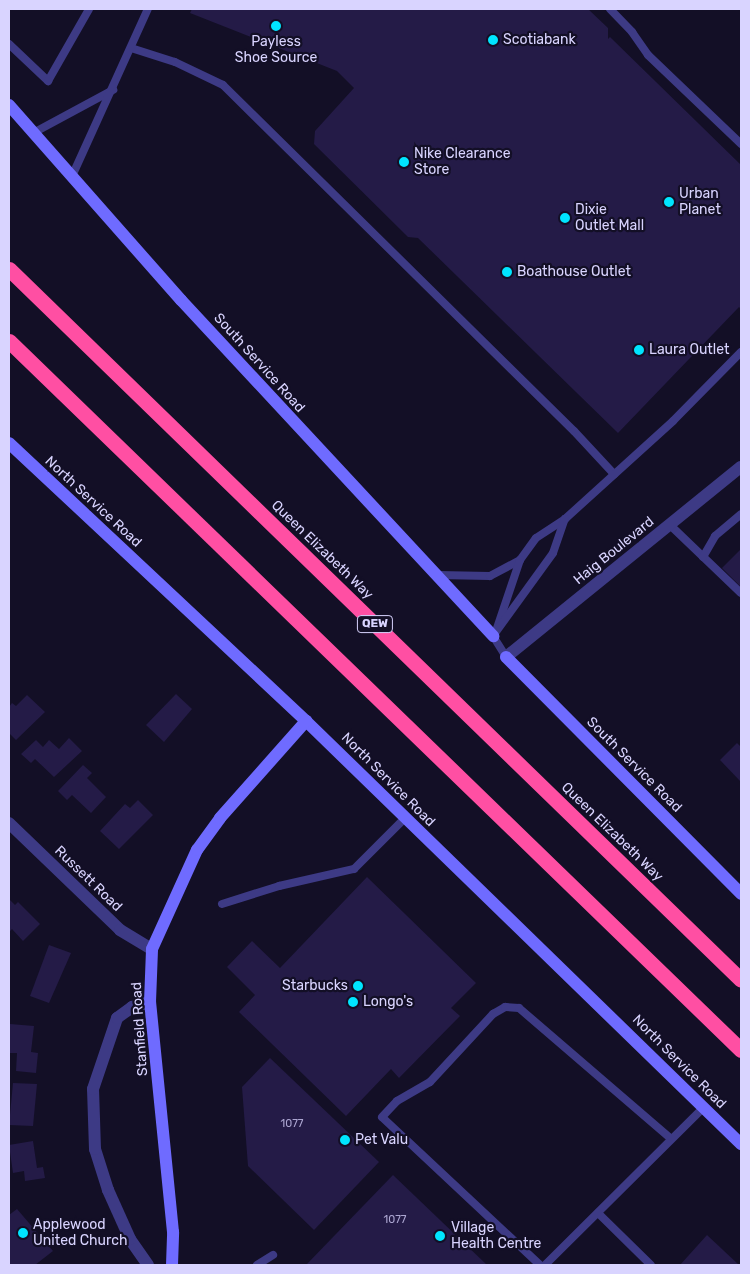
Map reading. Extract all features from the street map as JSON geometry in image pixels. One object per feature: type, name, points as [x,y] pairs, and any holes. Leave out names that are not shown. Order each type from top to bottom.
[{"type":"highway","name":"Queen Elizabeth Way","points":[[9,269],[741,980]]},
{"type":"highway","points":[[9,341],[741,1050]]},
{"type":"main road","name":"South Service Road","points":[[9,104],[73,174],[182,300],[493,636]]},
{"type":"main road","name":"North Service Road","points":[[9,443],[306,721],[741,1144]]},
{"type":"main road","name":"South Service Road","points":[[506,657],[741,894]]},
{"type":"main road","name":"Stanfield Road","points":[[172,1265],[173,1232],[150,1002],[152,949],[197,850],[220,818],[306,721]]},
{"type":"street","name":"Haig Boulevard","points":[[506,657],[741,467]]},
{"type":"street","name":"Russett Road","points":[[9,822],[120,930],[152,949]]},
{"type":"street","points":[[148,1265],[130,1239],[108,1190],[95,1149],[93,1089],[117,1018],[132,1007],[150,1002]]},
{"type":"lane","points":[[9,44],[48,81],[89,9]]},
{"type":"lane","points":[[73,174],[113,90],[148,9]]},
{"type":"lane","points":[[610,9],[632,32],[648,55],[741,144]]},
{"type":"lane","points":[[131,48],[175,62],[223,85],[574,431],[614,474]]},
{"type":"lane","points":[[35,132],[113,90]]},
{"type":"lane","points":[[493,636],[520,560],[536,538],[565,519],[673,421],[741,352]]},
{"type":"lane","points":[[703,557],[715,536],[741,514]]},
{"type":"lane","points":[[493,636],[554,553],[565,519]]},
{"type":"lane","points":[[670,525],[741,593]]},
{"type":"lane","points":[[438,575],[490,576],[520,560]]},
{"type":"lane","points":[[493,636],[506,657]]},
{"type":"lane","points":[[222,904],[279,886],[354,869],[405,818]]},
{"type":"lane","points":[[540,1265],[382,1117],[397,1101],[430,1082],[493,1014],[505,1007],[519,1008],[670,1138]]},
{"type":"lane","points":[[545,1265],[670,1138],[704,1107]]},
{"type":"lane","points":[[598,1213],[651,1265]]},
{"type":"lane","points":[[257,1265],[273,1254]]},
{"type":"building","name":"Dixie Outlet Mall","points":[[192,9],[588,9],[608,28],[608,39],[610,37],[741,165],[741,309],[739,307],[618,433],[418,238],[408,237],[314,144],[315,131],[354,88],[337,71],[190,13]]},
{"type":"building","points":[[741,549],[741,587],[722,568]]},
{"type":"building","points":[[176,694],[192,709],[164,742],[146,725]]},
{"type":"building","points":[[27,695],[45,712],[16,740],[9,733],[9,707],[12,703],[16,706]]},
{"type":"building","points":[[69,738],[82,751],[54,777],[35,759],[31,763],[21,754],[36,740],[43,747],[49,740],[59,749]]},
{"type":"building","points":[[737,743],[741,747],[741,782],[720,760]]},
{"type":"building","points":[[83,765],[92,773],[87,778],[106,797],[91,813],[72,795],[67,800],[58,791]]},
{"type":"building","points":[[138,800],[153,815],[119,849],[100,831],[125,804],[130,808]]},
{"type":"building","name":"Longo's","points":[[367,877],[476,983],[451,1008],[460,1016],[399,1078],[391,1069],[346,1116],[239,1012],[255,995],[227,967],[252,941],[280,968]]},
{"type":"building","points":[[9,899],[15,905],[18,902],[40,924],[23,941],[12,929],[9,932]]},
{"type":"building","points":[[49,945],[71,953],[49,1003],[30,996]]},
{"type":"building","points":[[10,1024],[34,1026],[31,1052],[38,1053],[36,1073],[16,1071],[17,1053],[9,1053]]},
{"type":"building","points":[[270,1058],[379,1162],[314,1230],[248,1166],[242,1087]]},
{"type":"building","points":[[13,1083],[37,1084],[33,1126],[9,1125]]},
{"type":"building","points":[[33,1141],[37,1168],[43,1167],[45,1178],[25,1181],[24,1171],[13,1173],[9,1145]]},
{"type":"building","points":[[393,1175],[487,1265],[306,1265]]},
{"type":"building","name":"Applewood United Church","points":[[17,1209],[53,1251],[35,1265],[9,1265],[9,1215]]},
{"type":"building","points":[[707,1235],[739,1265],[680,1265]]},
{"type":"place","name":"Payless Shoe Source","points":[[276,26]]},
{"type":"place","name":"Scotiabank","points":[[493,40]]},
{"type":"place","name":"Nike Clearance Store","points":[[404,162]]},
{"type":"place","name":"Urban Planet","points":[[669,202]]},
{"type":"place","name":"Dixie Outlet Mall","points":[[565,218]]},
{"type":"place","name":"Boathouse Outlet","points":[[507,272]]},
{"type":"place","name":"Laura Outlet","points":[[639,350]]},
{"type":"place","name":"Starbucks","points":[[358,986]]},
{"type":"place","name":"Longo's","points":[[353,1002]]},
{"type":"place","name":"Pet Valu","points":[[345,1140]]},
{"type":"place","name":"Applewood United Church","points":[[23,1233]]},
{"type":"place","name":"Village Health Centre","points":[[440,1236]]}]
